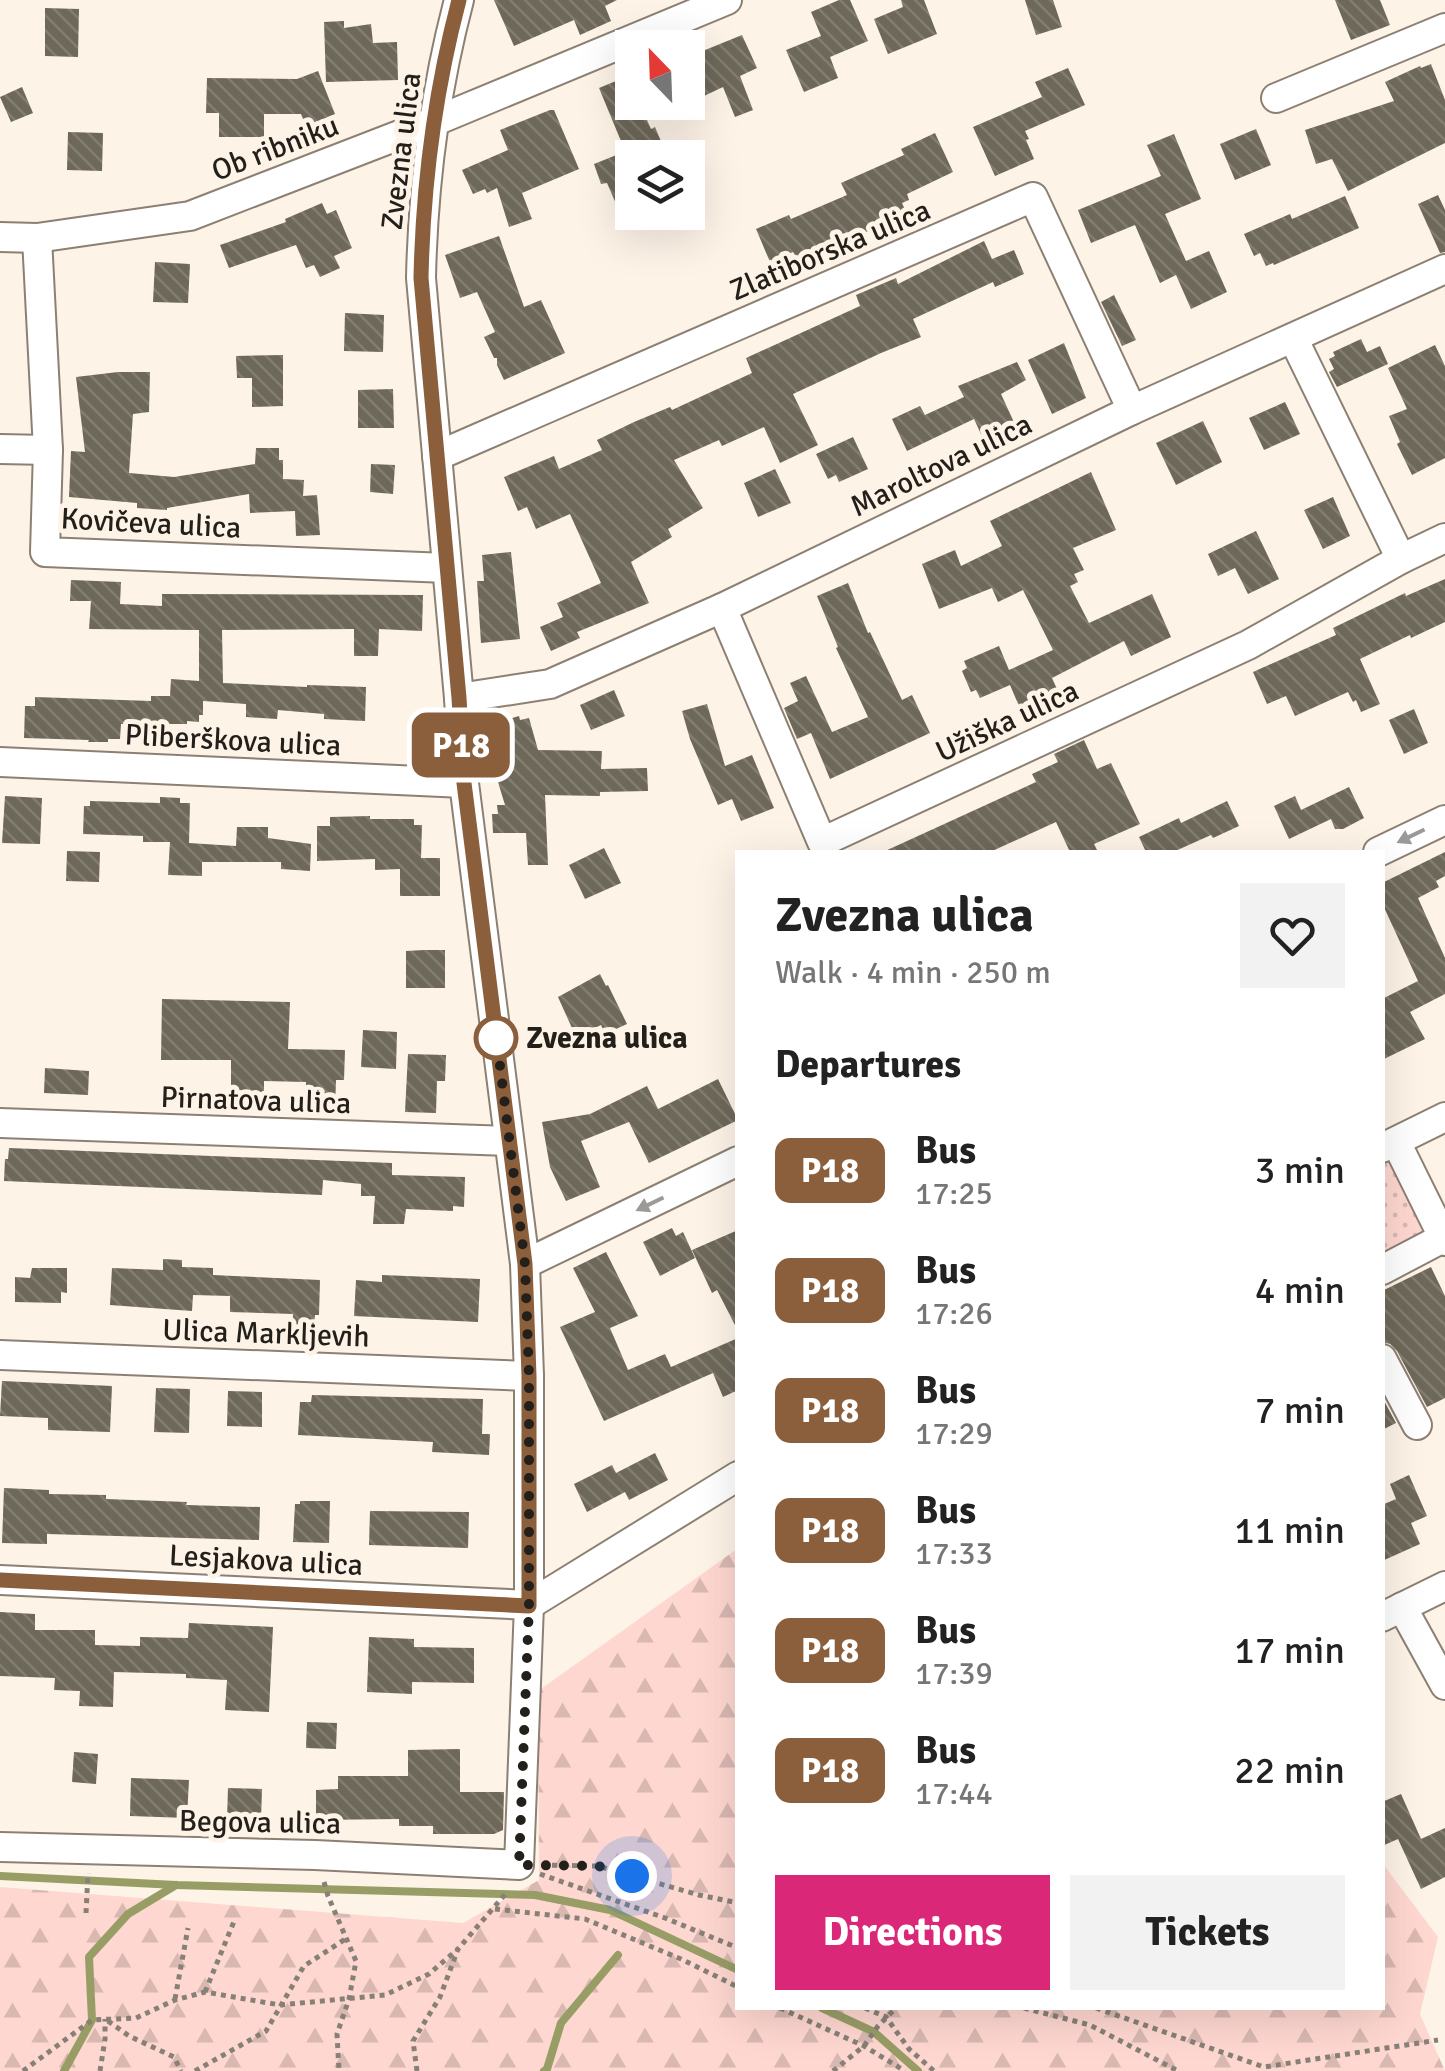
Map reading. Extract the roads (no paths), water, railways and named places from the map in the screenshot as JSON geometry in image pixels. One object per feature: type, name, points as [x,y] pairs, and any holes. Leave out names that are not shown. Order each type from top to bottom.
[{"type":"street","name":"Zvezna ulica","points":[[459,0],[433,122],[421,278],[464,783],[525,1264],[529,1606],[519,1865]]},
{"type":"street","name":"Ob ribniku","points":[[0,237],[37,238],[190,216],[433,122],[728,0]]},
{"type":"street","points":[[1276,98],[1445,28]]},
{"type":"street","name":"Zlatiborska ulica","points":[[437,456],[1033,198],[1132,410]]},
{"type":"street","name":"Kovičeva ulica","points":[[37,238],[48,450],[45,552],[447,568]]},
{"type":"street","name":"Maroltova ulica","points":[[459,698],[550,684],[722,608],[1132,410],[1445,270]]},
{"type":"street","points":[[1293,338],[1401,559]]},
{"type":"street","points":[[0,449],[48,450]]},
{"type":"street","name":"Užiška ulica","points":[[722,608],[822,842],[1248,645],[1445,538]]},
{"type":"street","name":"Pliberškova ulica","points":[[0,762],[464,783]]},
{"type":"street","points":[[1382,850],[1445,820]]},
{"type":"street","points":[[1385,1269],[1444,1240],[1389,1145],[1445,1117]]},
{"type":"street","name":"Pirnatova ulica","points":[[0,1123],[509,1142]]},
{"type":"street","points":[[525,1264],[735,1163]]},
{"type":"street","name":"Ulica Markljevih","points":[[0,1355],[529,1376]]},
{"type":"street","points":[[1385,1365],[1417,1425]]},
{"type":"street","points":[[529,1606],[735,1478]]},
{"type":"street","name":"Lesjakova ulica","points":[[0,1580],[529,1606]]},
{"type":"street","points":[[1445,1586],[1392,1612],[1445,1685]]},
{"type":"street","name":"Begova ulica","points":[[0,1847],[519,1865]]},
{"type":"waterway","points":[[0,1876],[535,1895],[610,1910],[735,1969]]},
{"type":"waterway","points":[[64,2071],[92,2020],[89,1957],[128,1914],[176,1885]]},
{"type":"waterway","points":[[544,2071],[561,2023],[618,1955]]},
{"type":"waterway","points":[[826,2010],[874,2032],[918,2071]]},
{"type":"place","name":"Zvezna ulica","points":[[496,1038]]}]
